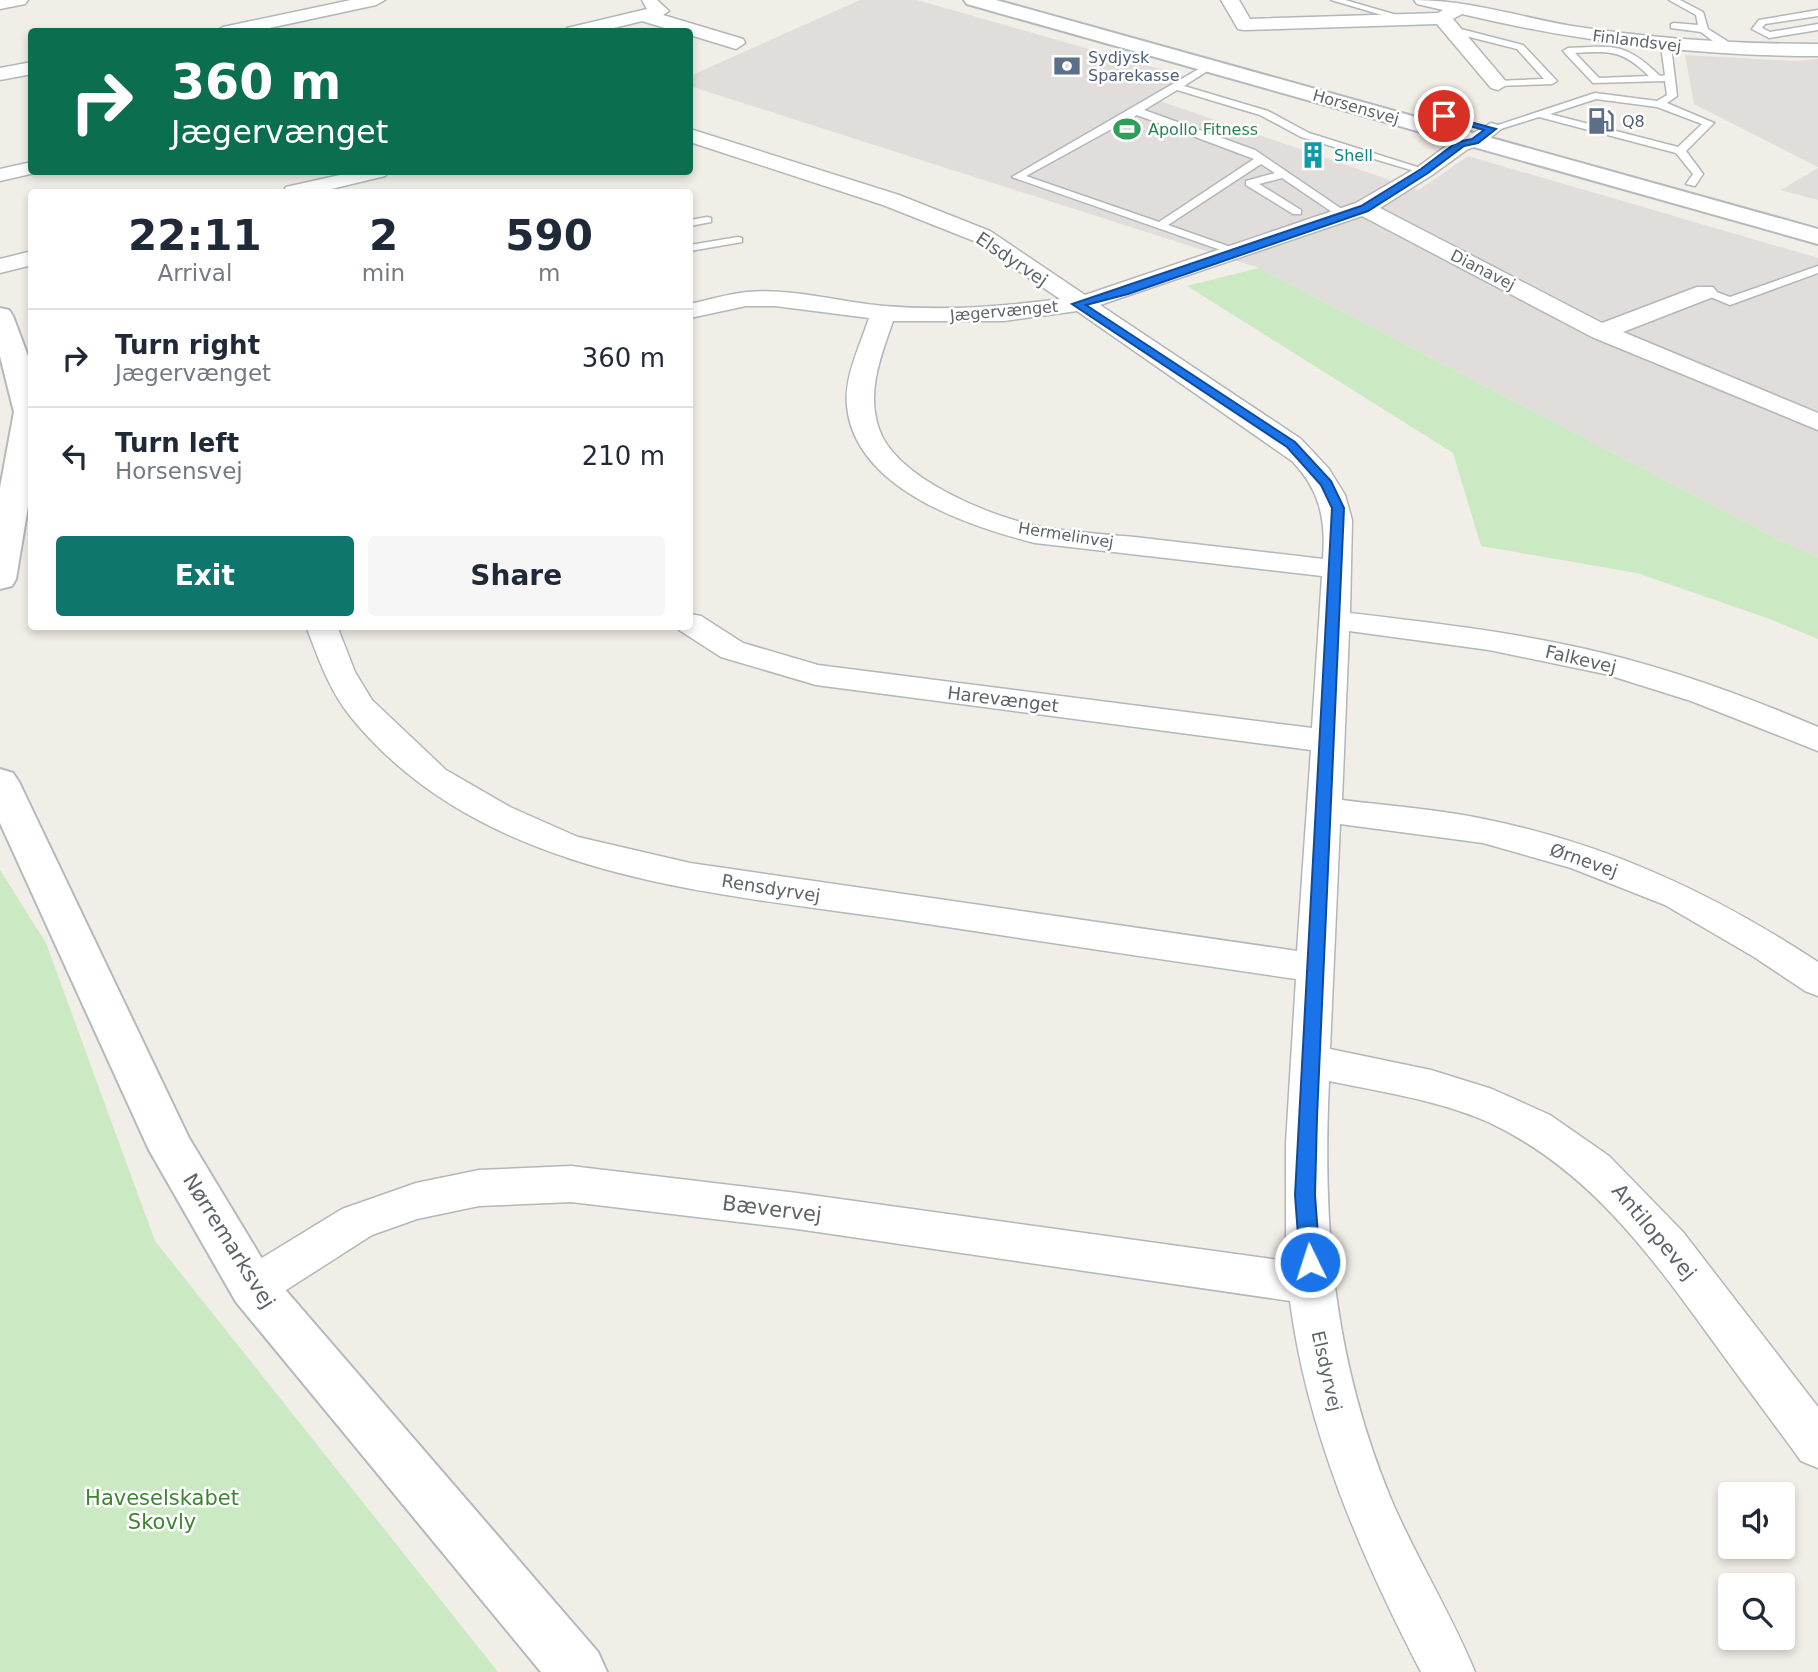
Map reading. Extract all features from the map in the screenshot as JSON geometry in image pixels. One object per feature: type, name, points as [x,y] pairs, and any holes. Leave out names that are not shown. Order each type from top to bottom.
[{"type":"main road","name":"Horsensvej","points":[[974,0],[1013,4],[1483,135],[1818,237]]},
{"type":"main road","points":[[983,0],[1013,4]]},
{"type":"main road","name":"Horsensvej","points":[[1013,4],[1209,66],[1483,135]]},
{"type":"main road","points":[[1483,135],[1642,178],[1691,184],[1818,219]]},
{"type":"main road","points":[[0,316],[25,369],[28,412],[21,509],[0,579]]},
{"type":"main road","name":"Nørremarksvej","points":[[0,782],[172,1150],[253,1287],[578,1672]]},
{"type":"street","points":[[0,4],[19,0]]},
{"type":"street","points":[[242,28],[376,0]]},
{"type":"street","name":"Finlandsvej","points":[[1230,0],[1244,24],[1451,19],[1665,46],[1817,50]]},
{"type":"street","name":"Finlandsvej","points":[[1423,0],[1451,19]]},
{"type":"street","points":[[591,28],[648,9],[736,43]]},
{"type":"street","points":[[1451,19],[1498,84]]},
{"type":"street","points":[[0,74],[28,69]]},
{"type":"street","name":"Jægervænget","points":[[694,305],[775,299],[883,313],[935,316],[1004,314],[1077,304],[1238,253],[1355,212],[1425,171],[1461,144],[1483,135]]},
{"type":"street","name":"Elsdyrvej","points":[[693,136],[943,218],[982,236],[1077,304],[1291,445],[1327,483],[1338,508],[1305,1195],[1311,1284],[1316,1329],[1334,1405],[1368,1507],[1449,1672]]},
{"type":"street","points":[[0,175],[28,169]]},
{"type":"street","points":[[307,189],[366,175]]},
{"type":"street","name":"Dianavej","points":[[1355,212],[1601,332],[1818,422]]},
{"type":"street","points":[[0,266],[28,259]]},
{"type":"street","points":[[1601,332],[1705,292]]},
{"type":"street","name":"Hermelinvej","points":[[883,313],[863,379],[860,408],[870,438],[894,468],[930,495],[978,517],[1035,534],[1336,569]]},
{"type":"street","name":"Falkevej","points":[[1334,620],[1517,645],[1581,658],[1710,696],[1818,740]]},
{"type":"street","name":"Harevænget","points":[[693,625],[732,650],[816,675],[1327,741]]},
{"type":"street","name":"Rensdyrvej","points":[[322,630],[338,672],[360,707],[396,745],[444,784],[498,816],[569,848],[690,876],[1317,968]]},
{"type":"street","name":"Ørnevej","points":[[1325,810],[1483,831],[1582,858],[1689,902],[1767,947],[1818,981]]},
{"type":"street","name":"Antilopevej","points":[[1310,1061],[1446,1090],[1502,1110],[1555,1138],[1606,1175],[1651,1223],[1818,1445]]},
{"type":"street","name":"Bævervej","points":[[253,1287],[356,1222],[416,1201],[479,1188],[571,1184],[797,1211],[1311,1284]]},
{"type":"lane","points":[[1335,0],[1409,20]]},
{"type":"lane","points":[[1673,0],[1700,14],[1704,30]]},
{"type":"lane","points":[[1818,13],[1762,22],[1757,29],[1769,35],[1818,27]]},
{"type":"lane","points":[[1451,19],[1520,47],[1552,81],[1498,84]]},
{"type":"lane","points":[[1674,26],[1689,24],[1717,35],[1729,49]]},
{"type":"lane","points":[[1659,104],[1672,96],[1665,46]]},
{"type":"lane","points":[[1657,78],[1632,53],[1622,49],[1568,51],[1596,81],[1670,78]]},
{"type":"lane","points":[[1209,66],[1136,111],[1017,177],[1238,253]]},
{"type":"lane","points":[[1176,87],[1264,113],[1305,135],[1425,171]]},
{"type":"lane","points":[[1483,135],[1595,96],[1659,104],[1709,123],[1680,151]]},
{"type":"lane","points":[[1136,111],[1251,152],[1282,175],[1355,212]]},
{"type":"lane","points":[[1540,114],[1680,151],[1698,174],[1691,184]]},
{"type":"lane","points":[[1160,226],[1261,159]]},
{"type":"lane","points":[[1282,175],[1250,183],[1297,212]]},
{"type":"lane","points":[[693,222],[706,220]]},
{"type":"lane","points":[[693,247],[738,240]]},
{"type":"lane","points":[[1705,292],[1730,301],[1818,269]]},
{"type":"shaded area","points":[[860,0],[917,0],[1188,77],[1148,97],[1419,190],[1468,156],[1818,258],[1818,557],[1781,541],[1259,268],[693,87],[693,75]]},
{"type":"shaded area","points":[[1685,55],[1796,61],[1818,59],[1818,167],[1694,104]]},
{"type":"shaded area","points":[[1818,168],[1818,200],[1781,190]]},
{"type":"green space","points":[[1259,268],[1781,541],[1818,557],[1818,639],[1767,618],[1637,573],[1481,546],[1453,453],[1187,286]]},
{"type":"green space","name":"Haveselskabet Skovly","points":[[0,870],[46,943],[155,1241],[498,1672],[0,1672]]},
{"type":"place","name":"Sydjysk Sparekasse","points":[[1067,66]]},
{"type":"place","name":"Q8","points":[[1601,121]]},
{"type":"place","name":"Apollo Fitness","points":[[1127,129]]},
{"type":"place","name":"Shell","points":[[1313,155]]},
{"type":"route","points":[[1310,1262],[1305,1195],[1307,1117],[1339,535],[1338,508],[1327,483],[1291,445],[1077,304],[1311,229],[1364,208],[1425,171],[1452,149],[1475,141],[1491,129],[1444,116]]}]
